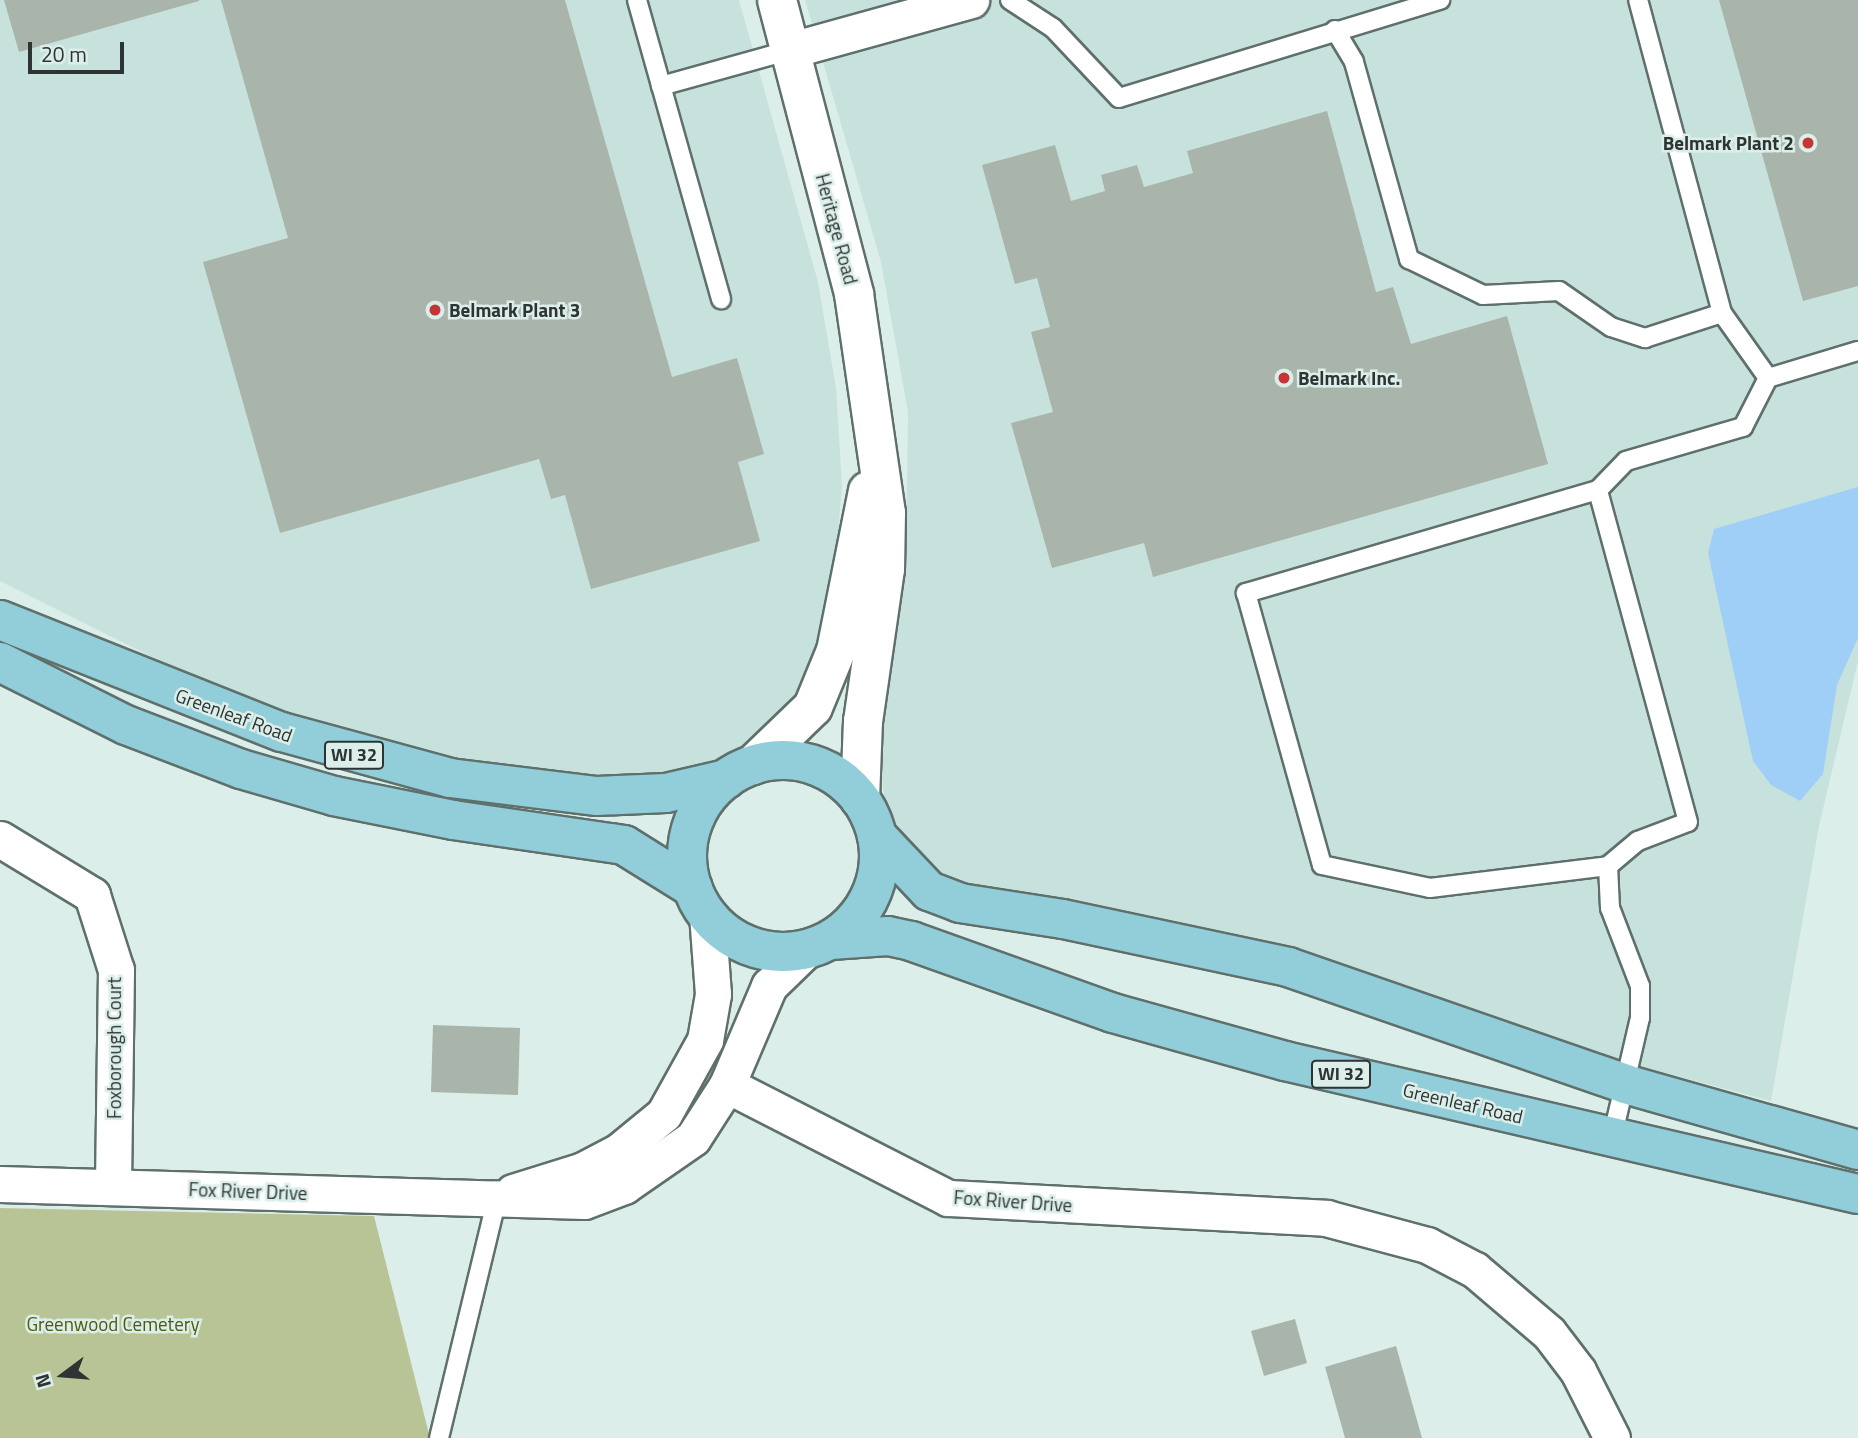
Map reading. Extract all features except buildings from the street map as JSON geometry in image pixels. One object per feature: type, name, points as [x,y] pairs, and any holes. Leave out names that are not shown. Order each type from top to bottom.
[{"type":"main road","name":"Heritage Road","points":[[777,0],[854,294],[886,513],[885,569],[863,721],[860,799]]},
{"type":"main road","name":"Heritage Road","points":[[740,772],[813,707],[836,651],[877,462]]},
{"type":"main road","name":"Greenleaf Road","points":[[0,620],[282,733],[450,778],[597,796],[666,793],[740,772]]},
{"type":"main road","name":"WI 32","points":[[0,662],[126,725],[241,769],[334,796],[453,820],[624,845],[700,901],[753,947],[819,945]]},
{"type":"main road","name":"WI 32","points":[[740,772],[783,760],[813,765],[840,779],[860,799],[877,836],[929,891],[960,903],[1063,919],[1288,967],[1625,1084],[1858,1150]]},
{"type":"main road","points":[[700,901],[687,858],[691,828],[705,801],[740,772]]},
{"type":"main road","points":[[819,945],[861,913],[873,889],[877,836]]},
{"type":"main road","name":"Greenleaf Road","points":[[819,945],[887,936],[911,941],[1192,1036],[1612,1138],[1858,1194]]},
{"type":"street","points":[[791,50],[892,11],[971,0]]},
{"type":"street","name":"Foxborough Court","points":[[0,839],[92,895],[116,971],[113,1186]]},
{"type":"street","name":"Fox River Drive","points":[[497,1199],[619,1151],[664,1114],[705,1040],[713,994],[700,901]]},
{"type":"street","name":"Fox River Drive","points":[[0,1184],[564,1203],[624,1186],[693,1138],[727,1085],[768,986],[819,945]]},
{"type":"street","name":"Fox River Drive","points":[[727,1085],[948,1198],[1326,1218],[1427,1245],[1514,1299],[1578,1371],[1612,1438]]},
{"type":"lane","points":[[637,0],[721,299]]},
{"type":"lane","points":[[1010,0],[1054,28],[1119,98],[1440,0]]},
{"type":"lane","points":[[1638,0],[1722,313],[1768,378]]},
{"type":"lane","points":[[1335,30],[1354,62],[1409,259],[1483,295],[1559,290],[1611,327],[1644,338],[1722,313]]},
{"type":"lane","points":[[661,86],[791,50]]},
{"type":"lane","points":[[1598,490],[1688,822],[1638,841],[1608,866],[1430,888],[1322,865],[1246,593],[1598,490],[1626,461],[1742,427],[1768,378],[1858,351]]},
{"type":"lane","points":[[1608,866],[1610,908],[1640,986],[1640,1018],[1612,1138]]},
{"type":"lane","points":[[439,1438],[497,1199]]},
{"type":"shaded area","points":[[0,0],[739,0],[818,282],[836,388],[842,486],[835,570],[822,643],[797,701],[752,745],[704,768],[612,780],[510,774],[349,737],[236,699],[0,581]]},
{"type":"shaded area","points":[[805,0],[1858,0],[1858,661],[1819,826],[1771,1101],[953,883],[904,842],[885,808],[879,744],[885,658],[906,564],[908,412],[881,262]]},
{"type":"green space","name":"Greenwood Cemetery","points":[[0,1208],[374,1216],[430,1438],[0,1438]]},
{"type":"water","points":[[1858,487],[1858,638],[1837,685],[1823,774],[1800,801],[1771,785],[1753,761],[1708,553],[1714,529]]},
{"type":"place","name":"Belmark Plant 2","points":[[1808,143]]},
{"type":"place","name":"Belmark Plant 3","points":[[435,310]]},
{"type":"place","name":"Belmark Inc.","points":[[1284,378]]}]
